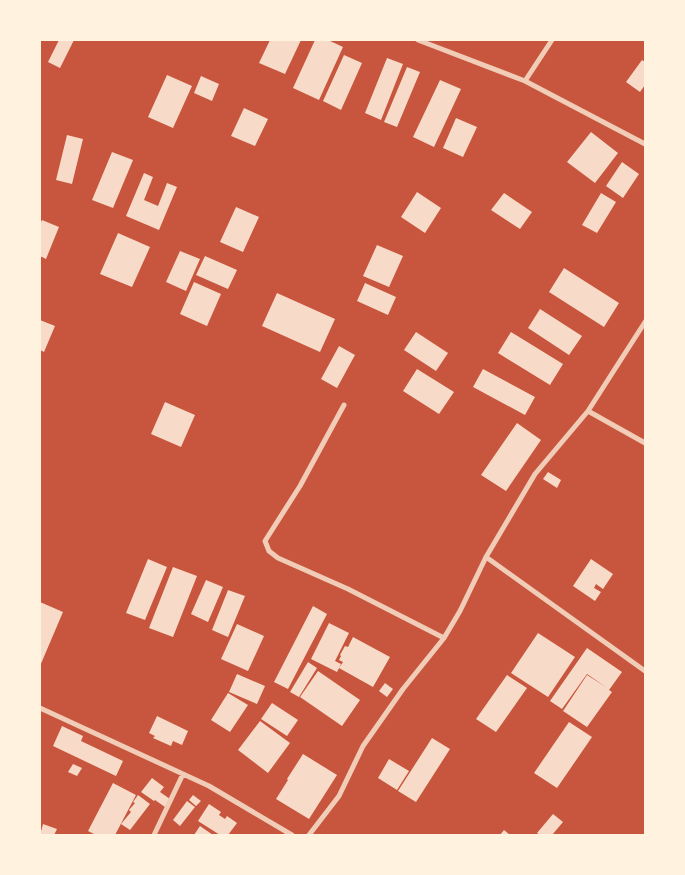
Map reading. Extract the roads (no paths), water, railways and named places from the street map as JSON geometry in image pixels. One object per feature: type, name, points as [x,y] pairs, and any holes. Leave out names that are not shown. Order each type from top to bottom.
[{"type":"street","points":[[418,40],[525,81],[645,144]]},
{"type":"street","points":[[525,81],[552,40]]},
{"type":"street","points":[[309,835],[339,796],[363,746],[403,689],[444,638],[460,611],[486,557],[536,474],[588,411],[645,322]]},
{"type":"street","points":[[344,405],[300,486],[266,541],[269,551],[278,558],[348,589],[444,638]]},
{"type":"street","points":[[588,411],[645,443]]},
{"type":"street","points":[[486,557],[645,671]]},
{"type":"street","points":[[40,708],[209,786],[292,835]]},
{"type":"street","points":[[154,835],[183,774]]}]
